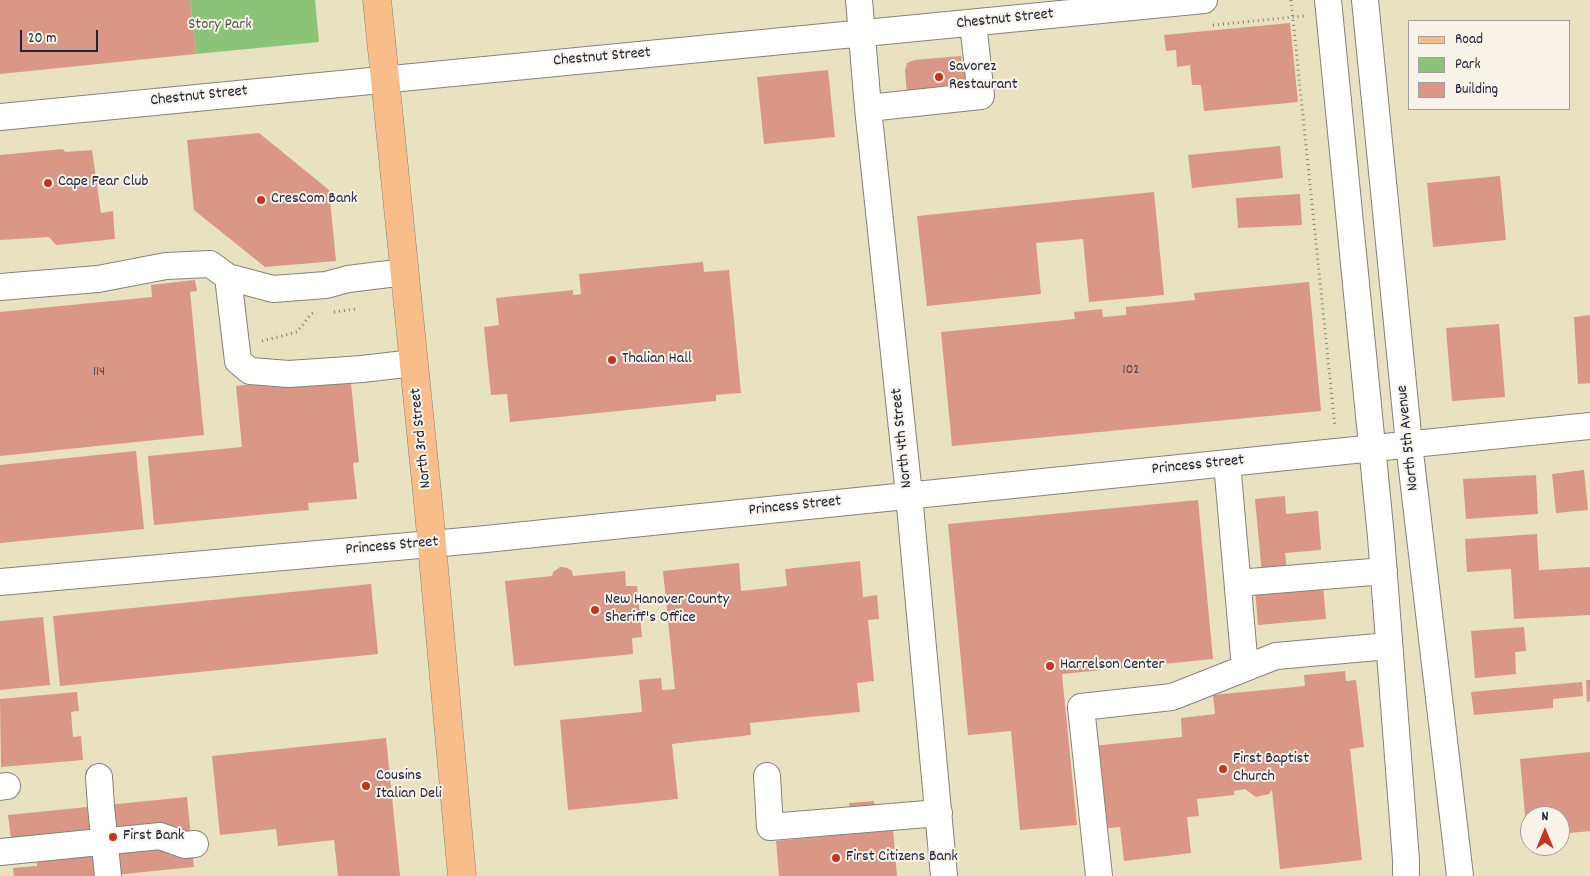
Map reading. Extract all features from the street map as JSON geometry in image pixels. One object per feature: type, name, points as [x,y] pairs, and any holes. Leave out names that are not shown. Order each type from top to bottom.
[{"type":"main road","name":"North 3rd Street","points":[[377,0],[432,544],[462,876]]},
{"type":"street","name":"North 4th Street","points":[[859,0],[868,108],[909,495],[944,876]]},
{"type":"street","name":"Chestnut Street","points":[[0,117],[1204,0]]},
{"type":"street","points":[[1328,0],[1384,571],[1406,876]]},
{"type":"street","name":"North 5th Avenue","points":[[1365,0],[1409,444],[1460,876]]},
{"type":"street","points":[[868,108],[982,96],[973,23]]},
{"type":"street","points":[[0,287],[98,279],[166,266],[210,264],[228,277],[273,289],[326,285],[348,279],[405,272]]},
{"type":"street","points":[[228,277],[238,361],[250,371],[289,374],[414,363]]},
{"type":"street","name":"Princess Street","points":[[0,582],[432,544],[1590,426]]},
{"type":"street","points":[[1227,463],[1245,668]]},
{"type":"street","points":[[1238,583],[1384,571]]},
{"type":"street","points":[[1099,876],[1081,707],[1172,697],[1276,656],[1389,646]]},
{"type":"street","points":[[767,776],[770,827],[939,813]]},
{"type":"street","points":[[99,777],[100,806],[108,876]]},
{"type":"street","points":[[0,852],[160,836],[185,845],[195,844]]},
{"type":"path","points":[[1291,0],[1334,414]]},
{"type":"path","points":[[329,312],[356,310]]},
{"type":"path","points":[[238,361],[260,342],[297,332],[311,314],[320,313]]},
{"type":"green space","name":"Story Park","points":[[190,0],[315,0],[319,42],[196,54]]},
{"type":"building","points":[[0,0],[190,0],[196,54],[0,74]]},
{"type":"building","points":[[1290,23],[1298,102],[1204,111],[1201,85],[1192,85],[1190,65],[1177,67],[1176,50],[1166,51],[1164,35]]},
{"type":"building","name":"Savorez Restaurant","points":[[961,56],[962,64],[971,63],[973,84],[964,85],[965,89],[907,94],[905,70],[907,63],[914,60]]},
{"type":"building","points":[[828,70],[835,137],[764,144],[757,77]]},
{"type":"building","name":"CresCom Bank","points":[[259,133],[329,190],[336,261],[265,267],[194,210],[187,140]]},
{"type":"building","points":[[1280,146],[1283,178],[1192,188],[1188,155]]},
{"type":"building","name":"Cape Fear Club","points":[[63,149],[65,152],[92,150],[101,213],[113,211],[115,239],[56,245],[49,237],[0,240],[0,155]]},
{"type":"building","points":[[1500,176],[1506,240],[1433,247],[1427,183]]},
{"type":"building","points":[[1154,192],[1164,295],[1089,302],[1083,239],[1036,243],[1041,294],[927,306],[917,216]]},
{"type":"building","points":[[1300,194],[1302,225],[1238,228],[1236,198]]},
{"type":"building","name":"Thalian Hall","points":[[703,262],[704,272],[729,270],[741,393],[716,395],[716,401],[510,422],[507,394],[491,395],[484,327],[499,325],[496,298],[573,290],[573,295],[581,294],[579,274]]},
{"type":"building","points":[[195,280],[197,291],[190,292],[204,435],[0,456],[0,312],[152,297],[151,285]]},
{"type":"building","points":[[1309,282],[1321,411],[952,446],[941,332],[1075,319],[1074,312],[1102,309],[1103,317],[1126,315],[1126,307],[1195,300],[1194,293]]},
{"type":"building","points":[[1590,315],[1590,383],[1578,384],[1574,317]]},
{"type":"building","points":[[1499,324],[1505,397],[1452,401],[1446,328]]},
{"type":"building","points":[[350,374],[359,462],[353,463],[357,499],[308,503],[309,510],[154,525],[148,456],[242,447],[236,386]]},
{"type":"building","points":[[136,451],[144,529],[0,543],[0,465]]},
{"type":"building","points":[[1584,470],[1588,510],[1556,513],[1552,474]]},
{"type":"building","points":[[1536,475],[1538,514],[1466,519],[1463,479]]},
{"type":"building","points":[[1285,496],[1286,514],[1318,511],[1321,550],[1285,553],[1287,572],[1262,574],[1255,499]]},
{"type":"building","name":"Harrelson Center","points":[[1198,500],[1213,659],[1062,674],[1077,825],[1020,830],[1011,731],[968,735],[948,524]]},
{"type":"building","points":[[1537,534],[1539,570],[1590,567],[1590,615],[1514,619],[1511,569],[1467,572],[1465,539]]},
{"type":"building","points":[[860,561],[863,597],[877,595],[879,619],[868,620],[874,681],[857,683],[860,712],[750,723],[751,735],[672,744],[678,799],[568,810],[560,720],[642,712],[639,680],[661,678],[662,690],[675,689],[663,571],[739,563],[741,591],[787,586],[785,569]]},
{"type":"building","points":[[560,567],[568,568],[572,571],[573,576],[625,571],[626,586],[637,586],[642,637],[632,638],[633,654],[514,666],[505,581],[552,576],[553,572]]},
{"type":"building","points":[[371,584],[378,654],[60,686],[53,616]]},
{"type":"building","points":[[1323,585],[1326,619],[1258,625],[1255,590]]},
{"type":"building","points":[[43,617],[50,685],[0,690],[0,621]]},
{"type":"building","points":[[1524,627],[1526,651],[1515,652],[1516,674],[1475,678],[1471,631]]},
{"type":"building","name":"First Baptist Church","points":[[1345,671],[1346,681],[1356,680],[1364,747],[1350,749],[1362,860],[1280,869],[1272,790],[1269,794],[1256,797],[1245,789],[1234,791],[1234,795],[1197,799],[1199,816],[1187,817],[1191,853],[1124,861],[1120,827],[1101,829],[1092,746],[1182,737],[1181,718],[1215,714],[1213,695],[1305,686],[1304,675]]},
{"type":"building","points":[[1586,680],[1590,680],[1590,701],[1587,702]]},
{"type":"building","points":[[1582,682],[1583,696],[1553,699],[1553,708],[1474,715],[1471,692]]},
{"type":"building","points":[[77,692],[79,711],[71,712],[73,737],[81,736],[83,760],[1,767],[0,699]]},
{"type":"building","points":[[386,738],[400,876],[338,876],[334,840],[278,846],[276,829],[220,835],[212,756]]},
{"type":"building","points":[[1590,752],[1590,831],[1570,833],[1570,806],[1524,806],[1520,759]]},
{"type":"building","name":"First Bank","points":[[187,797],[194,867],[104,876],[14,876],[13,868],[37,866],[36,849],[11,838],[8,815]]},
{"type":"building","name":"First Citizens Bank","points":[[874,801],[876,832],[893,830],[897,876],[779,876],[776,841],[851,834],[849,803]]},
{"type":"place","name":"Savorez Restaurant","points":[[939,77]]},
{"type":"place","name":"Cape Fear Club","points":[[48,183]]},
{"type":"place","name":"CresCom Bank","points":[[261,200]]},
{"type":"place","name":"Thalian Hall","points":[[612,360]]},
{"type":"place","name":"New Hanover County Sheriff's Office","points":[[595,610]]},
{"type":"place","name":"Harrelson Center","points":[[1050,666]]},
{"type":"place","name":"First Baptist Church","points":[[1223,769]]},
{"type":"place","name":"Cousins Italian Deli","points":[[366,786]]},
{"type":"place","name":"First Bank","points":[[113,837]]},
{"type":"place","name":"First Citizens Bank","points":[[836,858]]}]
